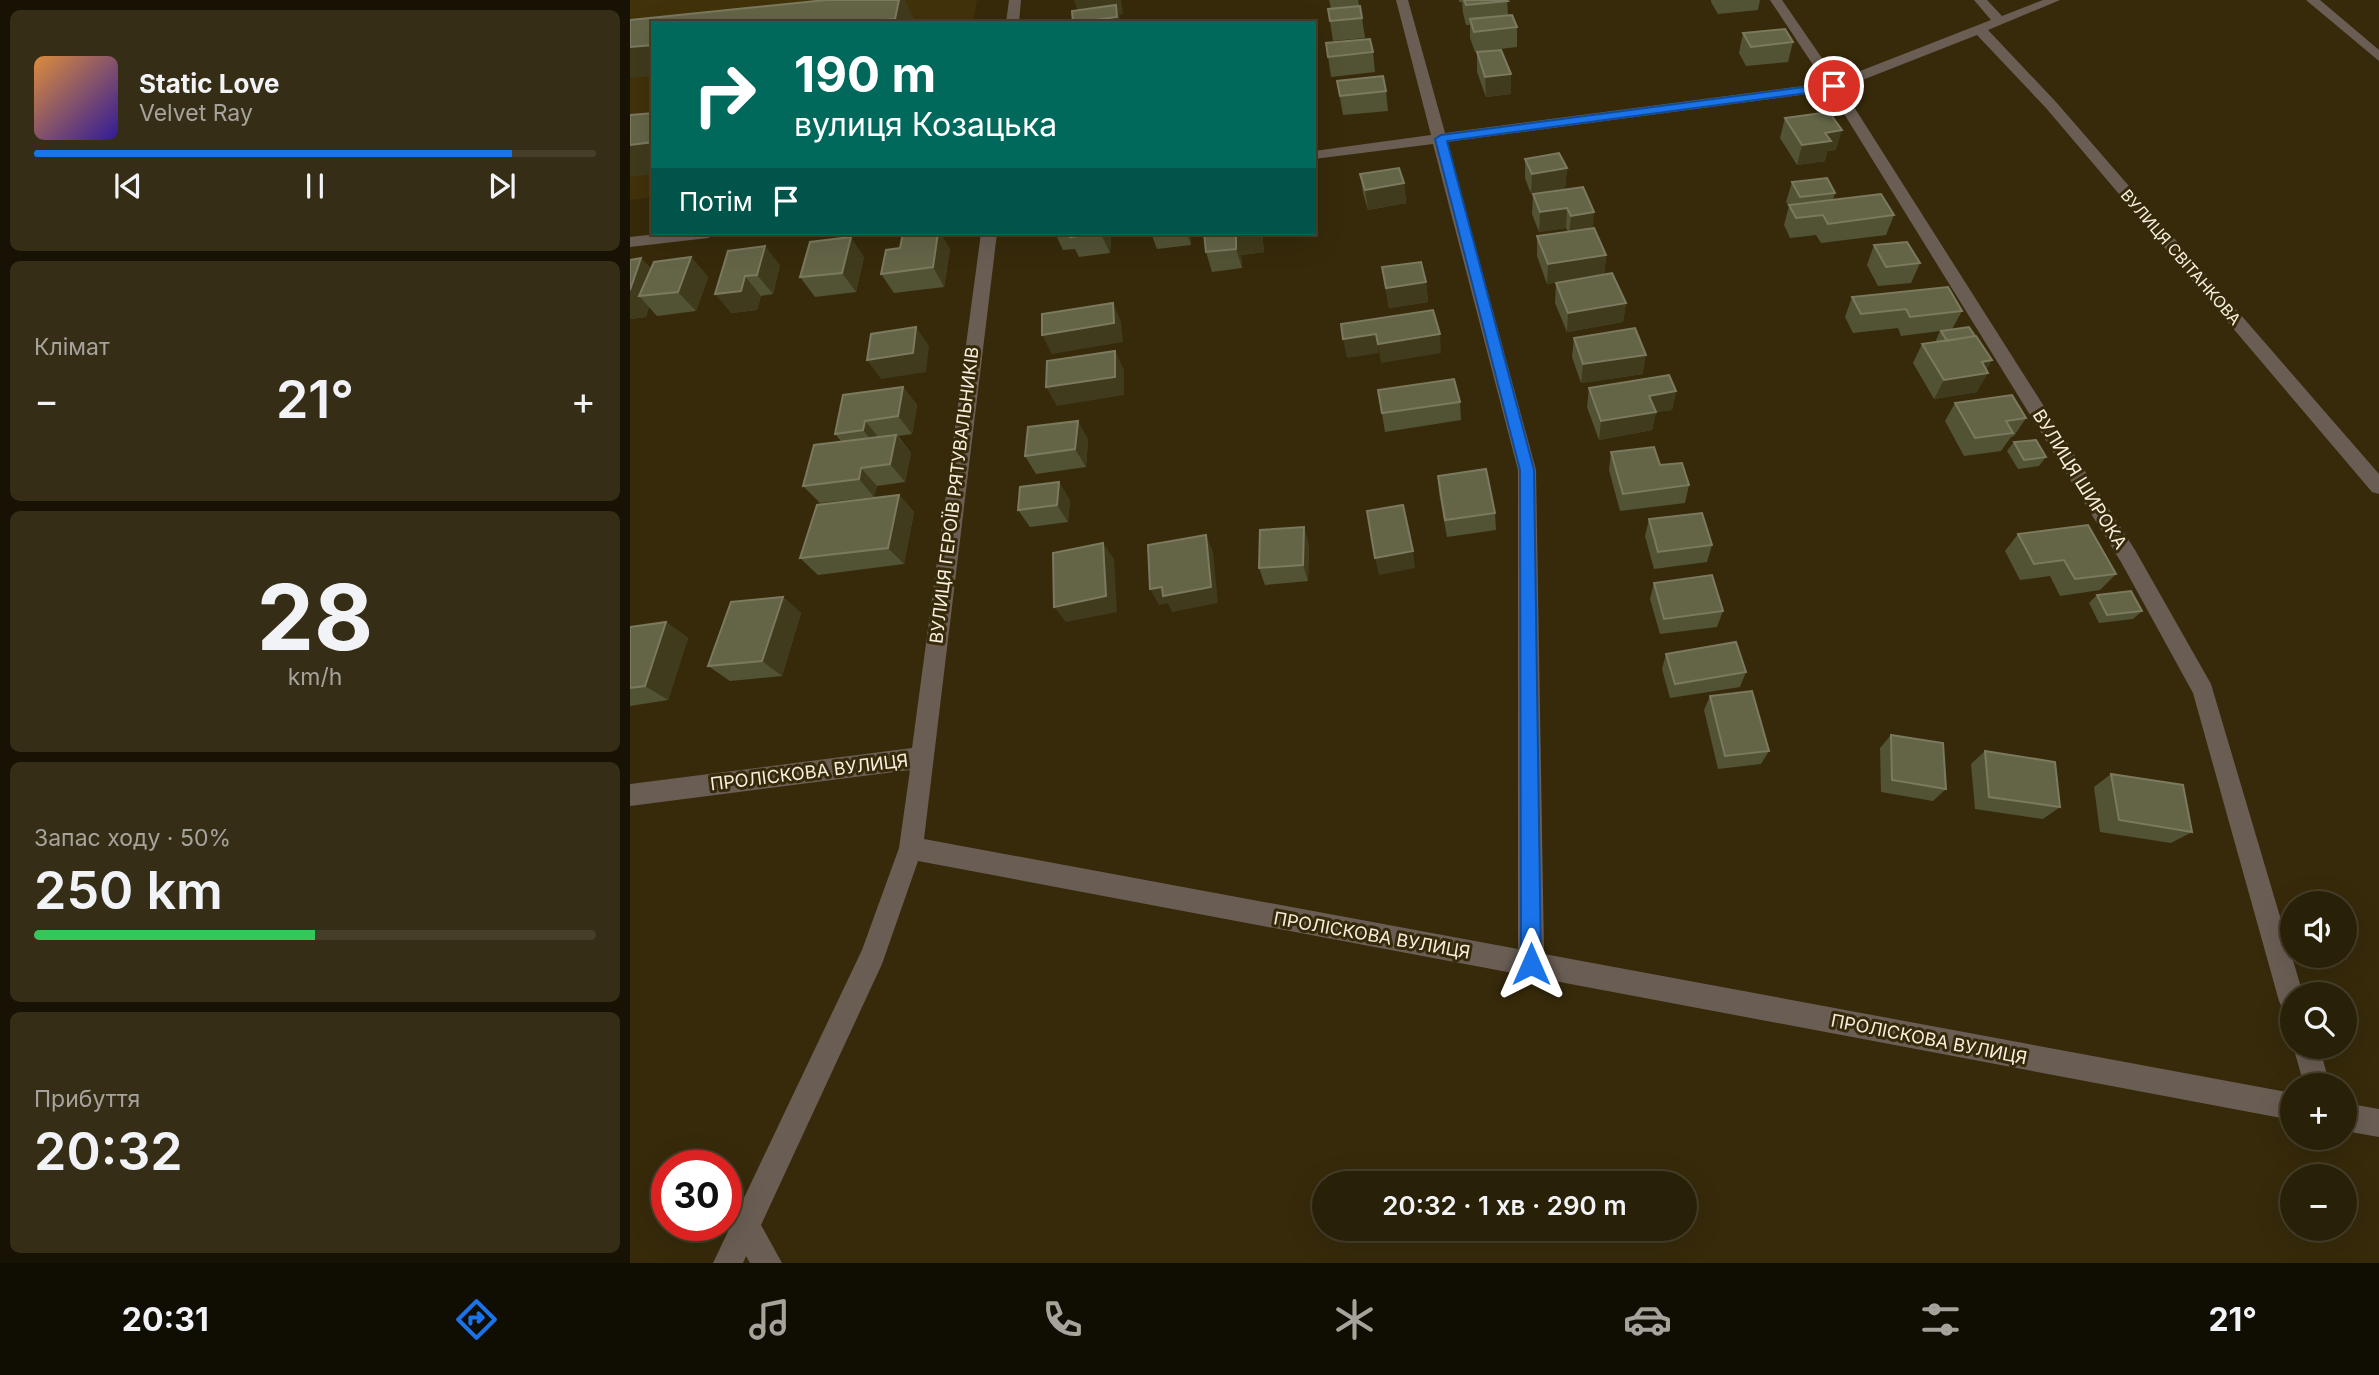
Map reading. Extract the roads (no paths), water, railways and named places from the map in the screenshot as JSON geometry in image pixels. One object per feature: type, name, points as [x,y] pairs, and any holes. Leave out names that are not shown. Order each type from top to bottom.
[{"type":"street","points":[[1012,21],[1014,0]]},
{"type":"street","points":[[1402,0],[1527,470],[1531,964]]},
{"type":"street","name":"ВУЛИЦЯ ШИРОКА","points":[[1776,0],[1834,86],[2128,556],[2203,691],[2287,982]]},
{"type":"street","points":[[1980,0],[1999,21]]},
{"type":"street","points":[[1316,155],[1834,86],[2054,0]]},
{"type":"street","points":[[2312,0],[2379,57]]},
{"type":"street","name":"ВУЛИЦЯ СВІТАНКОВА","points":[[1980,30],[2051,105],[2379,487]]},
{"type":"street","points":[[630,242],[691,235]]},
{"type":"street","name":"ВУЛИЦЯ ГЕРОЇВ РЯТУВАЛЬНИКІВ","points":[[920,758],[989,235]]},
{"type":"street","name":"ПРОЛІСКОВА ВУЛИЦЯ","points":[[630,795],[920,758],[911,848],[2280,1105]]},
{"type":"street","points":[[728,1263],[873,955],[911,848]]},
{"type":"street","points":[[2357,1119],[2379,1123]]},
{"type":"street","points":[[745,1227],[768,1263]]}]
